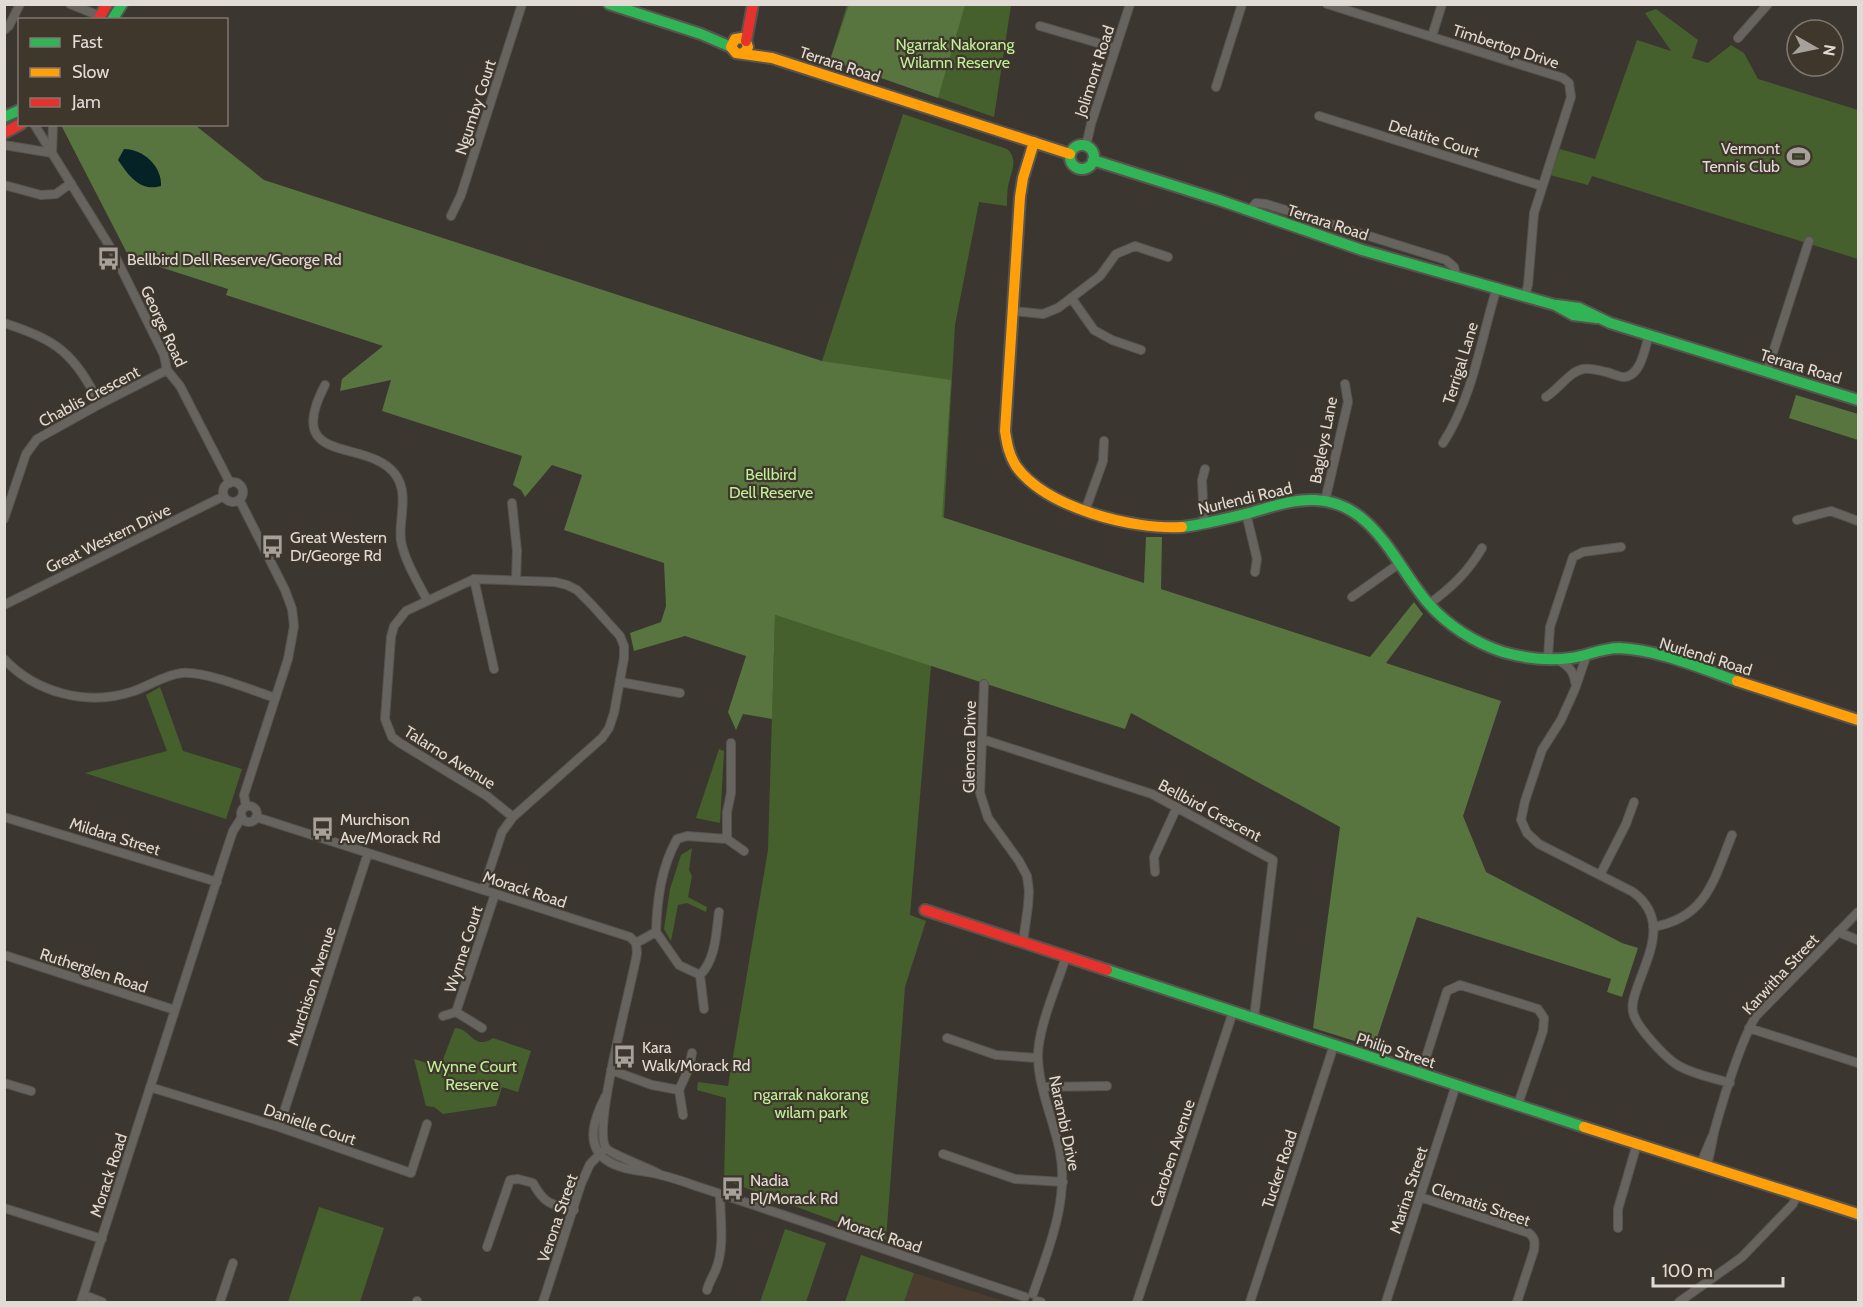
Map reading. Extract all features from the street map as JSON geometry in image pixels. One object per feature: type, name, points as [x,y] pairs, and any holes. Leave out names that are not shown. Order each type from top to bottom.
[{"type":"street","points":[[70,4],[100,18],[107,4]]},
{"type":"street","points":[[113,18],[122,4]]},
{"type":"street","name":"Ngumby Court","points":[[450,216],[461,195],[522,4]]},
{"type":"street","name":"Terrara Road","points":[[609,4],[701,34],[740,43],[772,58],[1070,154]]},
{"type":"street","name":"Jolimont Road","points":[[1086,146],[1130,4]]},
{"type":"street","points":[[1216,87],[1242,4]]},
{"type":"street","name":"Timbertop Drive","points":[[1327,4],[1563,78],[1569,83],[1571,97],[1534,213],[1525,296]]},
{"type":"street","points":[[1432,36],[1442,4]]},
{"type":"street","points":[[1738,38],[1768,4]]},
{"type":"street","points":[[4,30],[16,6]]},
{"type":"street","points":[[740,43],[751,9]]},
{"type":"street","points":[[1040,26],[1115,48]]},
{"type":"street","points":[[4,117],[18,111]]},
{"type":"street","name":"Delatite Court","points":[[1319,116],[1542,186]]},
{"type":"street","points":[[4,133],[18,126]]},
{"type":"street","name":"George Road","points":[[35,126],[112,250],[164,355],[167,370],[180,386],[230,483]]},
{"type":"street","points":[[4,145],[52,153],[53,126]]},
{"type":"street","name":"Nurlendi Road","points":[[1034,142],[1020,197],[1005,431],[1012,461],[1039,489],[1085,511],[1130,524],[1156,527],[1180,527],[1204,523],[1303,500],[1324,501],[1340,505],[1365,521],[1377,532],[1429,604],[1458,629],[1485,645],[1511,655],[1532,658],[1569,658],[1606,648],[1624,649],[1669,658],[1858,720]]},
{"type":"street","points":[[1086,146],[1092,152],[1093,160],[1088,167],[1078,168],[1072,164],[1070,154],[1075,147],[1086,146]]},
{"type":"street","name":"Terrara Road","points":[[1093,160],[1362,250],[1497,287],[1559,306],[1572,315],[1594,317],[1858,400]]},
{"type":"street","points":[[4,185],[41,195],[56,194],[71,183]]},
{"type":"street","points":[[1767,371],[1809,241]]},
{"type":"street","points":[[1013,311],[1043,314],[1058,309],[1100,276],[1116,254],[1135,246],[1168,257]]},
{"type":"street","name":"Terrigal Lane","points":[[1443,443],[1456,423],[1477,364],[1482,333],[1497,287]]},
{"type":"street","points":[[1072,298],[1094,330],[1112,340],[1142,350]]},
{"type":"street","points":[[4,323],[40,335],[66,352],[81,369],[100,404]]},
{"type":"street","points":[[1546,397],[1581,369],[1593,369],[1624,377],[1633,374],[1640,364],[1649,335]]},
{"type":"street","name":"Chablis Crescent","points":[[4,519],[26,454],[37,439],[167,370]]},
{"type":"street","name":"Bagleys Lane","points":[[1324,501],[1348,402],[1345,384]]},
{"type":"street","points":[[325,385],[318,398],[314,417],[316,431],[323,442],[378,460],[396,475],[403,499],[402,544],[410,566],[428,600]]},
{"type":"street","points":[[1085,511],[1103,461],[1104,441]]},
{"type":"street","points":[[1204,523],[1202,480],[1205,469]]},
{"type":"street","points":[[236,482],[242,486],[243,496],[240,501],[230,502],[224,496],[224,489],[230,483],[236,482]]},
{"type":"street","name":"Great Western Drive","points":[[5,605],[224,496]]},
{"type":"street","points":[[240,501],[292,609],[294,626],[292,643],[244,795],[246,806]]},
{"type":"street","points":[[512,503],[517,551],[516,580]]},
{"type":"street","points":[[1797,520],[1831,511],[1858,520]]},
{"type":"street","points":[[1246,513],[1257,559],[1255,572]]},
{"type":"street","points":[[1575,689],[1574,674],[1566,665],[1552,658],[1550,627],[1573,557],[1583,552],[1621,547]]},
{"type":"street","points":[[1429,604],[1459,580],[1482,548]]},
{"type":"street","points":[[1352,597],[1400,563]]},
{"type":"street","points":[[474,579],[494,669]]},
{"type":"street","name":"Talarno Avenue","points":[[483,890],[502,832],[513,817],[602,738],[609,728],[620,682],[624,646],[620,636],[577,590],[567,585],[555,582],[474,579],[406,611],[394,626],[391,637],[384,719],[392,737],[486,796],[513,817]]},
{"type":"street","points":[[1587,654],[1562,720],[1542,750],[1521,820],[1527,833],[1539,844],[1639,897],[1649,911],[1653,927],[1653,941],[1634,998],[1633,1012],[1637,1023],[1680,1066],[1730,1083]]},
{"type":"street","points":[[4,659],[13,668],[44,688],[84,698],[108,698],[132,692],[157,679],[183,673],[204,675],[275,698]]},
{"type":"street","points":[[620,682],[680,693]]},
{"type":"street","name":"Glenora Drive","points":[[984,684],[980,793],[988,818],[1027,876],[1029,891],[1023,942]]},
{"type":"street","name":"Bellbird Crescent","points":[[982,739],[1152,794],[1273,860],[1254,1018]]},
{"type":"street","points":[[727,839],[727,812],[731,793],[730,743]]},
{"type":"street","points":[[1600,875],[1626,824],[1634,802]]},
{"type":"street","points":[[246,806],[255,810],[256,817],[250,821],[242,817],[242,810],[246,806]]},
{"type":"street","points":[[1155,872],[1154,857],[1177,807]]},
{"type":"street","name":"Mildara Street","points":[[4,817],[217,882]]},
{"type":"street","name":"Morack Road","points":[[82,1299],[233,831],[242,817]]},
{"type":"street","name":"Morack Road","points":[[256,817],[622,934],[630,937],[636,943]]},
{"type":"street","points":[[1653,927],[1685,916],[1703,901],[1732,835]]},
{"type":"street","points":[[700,975],[679,965],[656,932],[658,900],[663,872],[670,852],[676,839],[687,836],[727,839],[744,851]]},
{"type":"street","name":"Murchison Avenue","points":[[279,1127],[368,853]]},
{"type":"street","name":"Wynne Court","points":[[456,1012],[495,894]]},
{"type":"street","name":"Philip Street","points":[[925,910],[1637,1144],[1858,1214]]},
{"type":"street","points":[[704,1009],[700,975],[707,967],[711,957],[719,912]]},
{"type":"street","name":"Karwitha Street","points":[[1704,1164],[1749,1028],[1756,1016],[1858,912]]},
{"type":"street","points":[[603,1151],[606,1095],[636,963],[636,943],[656,932]]},
{"type":"street","points":[[1838,932],[1858,940]]},
{"type":"street","name":"Rutherglen Road","points":[[4,955],[175,1010]]},
{"type":"street","name":"Narambi Drive","points":[[1037,1300],[1060,1210],[1063,1182],[1060,1150],[1043,1087],[1038,1058],[1041,1035],[1066,957]]},
{"type":"street","points":[[1421,1073],[1447,991],[1460,985],[1527,1005],[1538,1009],[1544,1018],[1543,1031],[1518,1104]]},
{"type":"street","name":"Wynne Court","points":[[443,1016],[456,1012],[482,1028]]},
{"type":"street","name":"Caroben Avenue","points":[[1137,1302],[1233,1012]]},
{"type":"street","points":[[1749,1028],[1858,1064]]},
{"type":"street","points":[[947,1038],[996,1055],[1038,1058]]},
{"type":"street","name":"Tucker Road","points":[[1250,1302],[1334,1044]]},
{"type":"street","points":[[682,1115],[679,1090],[690,1068],[692,1053]]},
{"type":"street","points":[[611,1070],[652,1085],[679,1090]]},
{"type":"street","points":[[4,1083],[31,1091]]},
{"type":"street","name":"Marina Street","points":[[1386,1302],[1456,1085]]},
{"type":"street","points":[[1043,1087],[1107,1086]]},
{"type":"street","name":"Danielle Court","points":[[150,1087],[279,1127],[411,1173],[427,1124]]},
{"type":"street","points":[[1618,1228],[1618,1209],[1637,1144]]},
{"type":"street","name":"Morack Road","points":[[603,1151],[636,1162],[659,1174],[1025,1300]]},
{"type":"street","name":"Verona Street","points":[[543,1302],[590,1164],[603,1151]]},
{"type":"street","points":[[943,1154],[1016,1179],[1063,1182]]},
{"type":"street","points":[[487,1247],[510,1180],[518,1179],[532,1183],[547,1203],[574,1210]]},
{"type":"street","points":[[707,1290],[719,1258],[720,1194]]},
{"type":"street","points":[[1679,1302],[1742,1257],[1789,1208],[1797,1194]]},
{"type":"street","name":"Clematis Street","points":[[1420,1197],[1533,1236],[1534,1250],[1517,1302]]},
{"type":"street","points":[[4,1208],[102,1239]]},
{"type":"street","points":[[220,1302],[233,1263]]},
{"type":"street","points":[[1025,1300],[1029,1293],[1037,1300]]},
{"type":"street","points":[[82,1299],[102,1302]]},
{"type":"shaded area","points":[[914,1273],[1007,1302],[904,1302]]},
{"type":"green space","name":"Ngarrak Nakorang Wilamn Reserve","points":[[847,5],[1011,5],[994,117],[830,60]]},
{"type":"green space","name":"Ngarrak Nakorang Wilamn Reserve","points":[[849,5],[965,5],[938,98],[830,60]]},
{"type":"green space","points":[[1656,9],[1698,40],[1692,58],[1708,63],[1731,45],[1744,53],[1758,79],[1858,110],[1858,259],[1592,176],[1588,185],[1550,175],[1560,149],[1595,159],[1637,40],[1671,51],[1645,13]]},
{"type":"green space","name":"ngarrak nakorang wilam park","points":[[903,114],[1007,149],[1013,157],[1013,162],[1007,206],[979,202],[955,325],[944,518],[950,602],[931,666],[910,915],[926,921],[905,987],[886,1240],[724,1180],[726,1098],[697,1090],[698,1082],[728,1086],[768,850],[775,615],[819,629],[824,362],[822,361]]},
{"type":"green space","name":"Bellbird Dell Reserve","points":[[62,126],[196,126],[264,180],[822,361],[951,380],[942,517],[1144,583],[1146,537],[1162,537],[1161,589],[1370,657],[1414,602],[1423,614],[1386,663],[1501,701],[1463,816],[1486,872],[1622,943],[1638,948],[1622,997],[1607,992],[1611,979],[1417,917],[1374,1047],[1313,1028],[1340,827],[1131,713],[1125,729],[775,615],[772,719],[743,714],[736,730],[728,712],[746,656],[685,636],[634,651],[630,633],[661,622],[666,606],[664,563],[564,530],[582,475],[552,465],[525,497],[521,490],[513,485],[522,456],[382,411],[391,380],[340,391],[342,379],[383,346],[226,295],[228,289],[129,257]]},
{"type":"green space","points":[[1796,395],[1858,414],[1858,440],[1789,418]]},
{"type":"green space","points":[[160,687],[183,751],[242,769],[226,819],[85,773],[167,751],[146,695]]},
{"type":"green space","points":[[719,749],[724,751],[720,823],[696,818]]},
{"type":"green space","points":[[692,848],[689,870],[692,876],[688,897],[707,907],[706,912],[687,903],[678,905],[671,941],[664,929],[670,889],[681,855]]},
{"type":"green space","name":"Wynne Court Reserve","points":[[455,1028],[461,1029],[477,1041],[493,1038],[531,1051],[518,1092],[502,1087],[496,1106],[443,1114],[434,1107],[426,1106],[414,1059],[440,1067]]},
{"type":"green space","points":[[319,1207],[384,1228],[360,1302],[288,1302]]},
{"type":"green space","points":[[785,1229],[826,1243],[806,1302],[760,1302]]},
{"type":"green space","points":[[861,1255],[914,1273],[904,1302],[845,1302]]},
{"type":"water","points":[[124,149],[138,152],[150,160],[158,172],[161,186],[147,187],[131,177],[118,160]]},
{"type":"traffic: fast","points":[[113,18],[122,4]]},
{"type":"traffic: fast","points":[[609,4],[701,34],[731,47]]},
{"type":"traffic: fast","points":[[4,117],[18,111]]},
{"type":"traffic: fast","points":[[1082,145],[1090,149],[1094,157],[1090,165],[1082,169],[1074,165],[1070,157],[1074,149],[1082,145]]},
{"type":"traffic: fast","points":[[1093,160],[1219,200],[1362,250],[1555,305],[1573,315],[1597,318]]},
{"type":"traffic: fast","points":[[1557,305],[1579,308],[1610,323],[1858,400]]},
{"type":"traffic: fast","points":[[1182,527],[1218,521],[1291,502],[1315,500],[1335,503],[1368,523],[1428,603],[1453,626],[1482,644],[1511,654],[1545,659],[1571,658],[1613,648],[1634,649],[1679,660],[1737,681]]},
{"type":"traffic: fast","points":[[1107,970],[1584,1127]]},
{"type":"traffic: slow","points":[[744,53],[748,47],[746,41],[742,38],[735,39],[731,47],[736,53],[772,58],[1070,154]]},
{"type":"traffic: slow","points":[[1034,142],[1020,197],[1005,431],[1010,454],[1016,466],[1030,481],[1069,505],[1140,525],[1182,527]]},
{"type":"traffic: slow","points":[[1737,681],[1858,720]]},
{"type":"traffic: slow","points":[[1584,1127],[1858,1214]]},
{"type":"traffic: jam","points":[[99,18],[107,4]]},
{"type":"traffic: jam","points":[[746,41],[753,4]]},
{"type":"traffic: jam","points":[[4,133],[18,126]]},
{"type":"traffic: jam","points":[[925,910],[1107,970]]},
{"type":"place","name":"Vermont Tennis Club","points":[[1798,157]]},
{"type":"place","name":"Bellbird Dell Reserve/George Rd","points":[[109,259]]},
{"type":"place","name":"Great Western Dr/George Rd","points":[[272,546]]},
{"type":"place","name":"Murchison Ave/Morack Rd","points":[[322,828]]},
{"type":"place","name":"Kara Walk/Morack Rd","points":[[624,1056]]},
{"type":"place","name":"Nadia Pl/Morack Rd","points":[[732,1189]]}]
